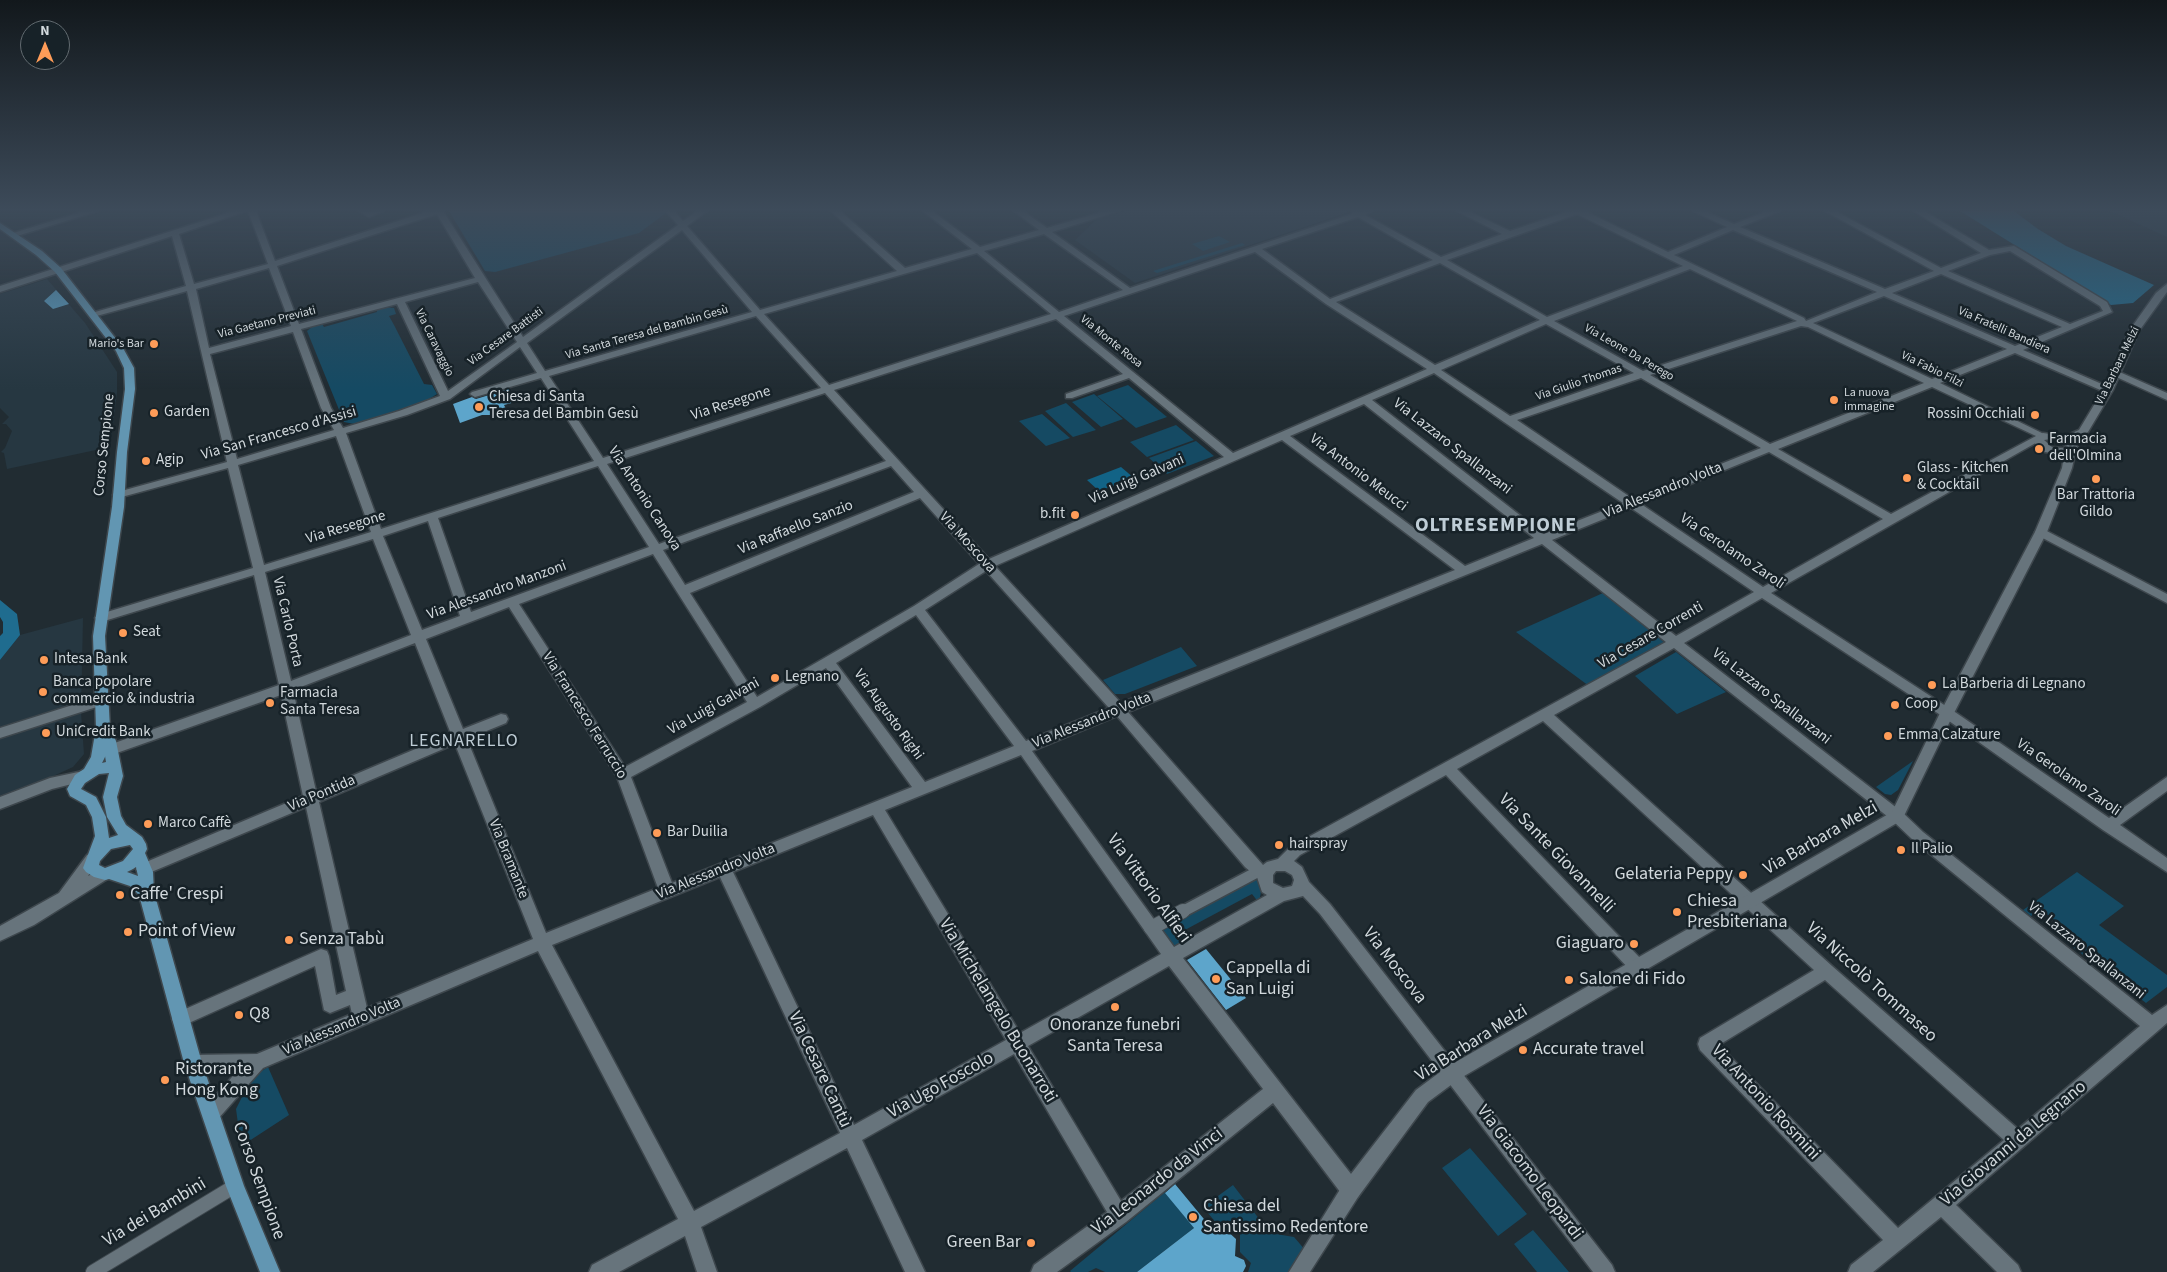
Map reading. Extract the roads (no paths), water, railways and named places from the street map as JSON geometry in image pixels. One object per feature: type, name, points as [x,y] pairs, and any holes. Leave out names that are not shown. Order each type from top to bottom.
[{"type":"main road","name":"Corso Sempione","points":[[58,270],[120,350],[129,368],[130,390],[101,618],[99,666],[104,728],[116,776],[110,797],[114,817],[121,829],[137,848],[144,869],[146,892],[193,1063],[235,1186],[270,1272]]},
{"type":"main road","name":"Corso Sempione","points":[[74,789],[77,782],[86,774],[98,757],[104,728]]},
{"type":"main road","points":[[86,774],[104,767],[114,770]]},
{"type":"main road","points":[[74,789],[77,794],[92,801],[99,817],[102,836],[91,864],[94,871],[135,881],[146,892]]},
{"type":"main road","points":[[93,858],[100,850],[113,842],[126,839],[137,848],[128,865],[107,873]]},
{"type":"street","points":[[0,289],[57,270]]},
{"type":"street","name":"Via Carlo Porta","points":[[186,270],[259,570],[361,1019]]},
{"type":"street","points":[[93,314],[253,270]]},
{"type":"street","name":"Via Bramante","points":[[274,270],[326,408],[340,432],[377,534],[542,942],[690,1223],[707,1272]]},
{"type":"street","name":"Via Antonio Canova","points":[[475,270],[600,461],[755,704]]},
{"type":"street","name":"Via Cesare Battisti","points":[[446,397],[621,270]]},
{"type":"street","name":"Via Moscova","points":[[722,270],[758,314],[1119,710],[1262,872]]},
{"type":"street","name":"Via Monte Rosa","points":[[1003,270],[1231,457]]},
{"type":"street","points":[[1100,270],[1129,291]]},
{"type":"street","name":"Via Resegone","points":[[101,618],[377,534],[1058,315],[1189,270]]},
{"type":"street","name":"Via Gerolamo Zaroli","points":[[1286,270],[1329,302],[1434,369],[1762,592],[1947,714],[2167,866]]},
{"type":"street","points":[[1329,302],[1416,270]]},
{"type":"street","name":"Via Leone Da Perego","points":[[1459,270],[1642,374],[1890,519]]},
{"type":"street","name":"Via Luigi Galvani","points":[[622,775],[755,704],[918,609],[986,565],[1547,320],[1678,270]]},
{"type":"street","name":"Via Fabio Filzi","points":[[1699,270],[2040,438]]},
{"type":"street","name":"Via Fratelli Bandiera","points":[[1834,270],[2108,390]]},
{"type":"street","name":"Via Giulio Thomas","points":[[2048,270],[2104,304],[2108,312]]},
{"type":"street","name":"Via Santa Teresa del Bambin Gesù","points":[[475,394],[544,376],[903,271]]},
{"type":"street","points":[[1940,271],[2070,328]]},
{"type":"street","name":"Via Giulio Thomas","points":[[1508,420],[1642,374],[1806,322],[1940,271]]},
{"type":"street","name":"Via Gaetano Previati","points":[[205,352],[480,278]]},
{"type":"street","name":"Via Barbara Melzi","points":[[1299,1272],[1351,1190],[1422,1096],[1453,1074],[1897,816],[1947,714],[2041,532],[2067,468],[2070,452],[2073,448],[2066,440],[2084,432],[2108,390],[2134,331],[2159,295],[2167,287]]},
{"type":"street","name":"Via Caravaggio","points":[[400,301],[446,397]]},
{"type":"street","name":"Via Alessandro Volta","points":[[193,1063],[257,1062],[667,891],[2108,312]]},
{"type":"street","points":[[2115,373],[2167,396]]},
{"type":"street","points":[[1069,396],[1132,374]]},
{"type":"street","name":"Via San Francesco d'Assisi","points":[[118,495],[232,464],[418,409],[446,397]]},
{"type":"street","name":"Via Lazzaro Spallanzani","points":[[1364,399],[1672,642],[1897,816],[1918,836],[2153,1026]]},
{"type":"street","name":"Via Antonio Meucci","points":[[1282,435],[1464,571]]},
{"type":"street","points":[[2066,440],[2051,436],[2040,438],[2041,444],[2060,457],[2067,468]]},
{"type":"street","name":"Via Cesare Correnti","points":[[1282,864],[1295,851],[1637,664],[1672,642],[1890,519],[2040,438]]},
{"type":"street","points":[[2049,449],[2060,453],[2070,452]]},
{"type":"street","name":"Via Alessandro Manzoni","points":[[111,750],[286,688],[467,618],[893,462]]},
{"type":"street","name":"Via Raffaello Sanzio","points":[[683,591],[921,493]]},
{"type":"street","points":[[432,516],[467,618]]},
{"type":"street","points":[[2041,532],[2167,599]]},
{"type":"street","name":"Via Francesco Ferruccio","points":[[512,602],[622,775],[667,891]]},
{"type":"street","name":"Via Vittorio Alfieri","points":[[918,609],[1023,748],[1172,957],[1351,1190]]},
{"type":"street","name":"Via Augusto Righi","points":[[828,660],[922,788]]},
{"type":"street","points":[[0,733],[101,701]]},
{"type":"street","name":"Via Niccolò Tommaseo","points":[[1544,714],[1826,971],[2016,1139]]},
{"type":"street","name":"Via Pontida","points":[[144,869],[501,719]]},
{"type":"street","name":"Via Sante Giovannelli","points":[[1448,768],[1637,966]]},
{"type":"street","points":[[0,803],[54,783],[86,774]]},
{"type":"street","points":[[2108,826],[2167,783]]},
{"type":"street","points":[[29,793],[54,788],[74,789]]},
{"type":"street","name":"Via Michelangelo Buonarroti","points":[[876,807],[1119,1215]]},
{"type":"street","points":[[58,902],[79,879],[93,858]]},
{"type":"street","points":[[1151,928],[1272,866],[1282,864],[1297,871],[1302,880],[1301,884],[1296,892],[1281,895],[1267,887],[1262,872]]},
{"type":"street","name":"Via Cesare Cantù","points":[[724,868],[915,1272]]},
{"type":"street","points":[[0,934],[107,873]]},
{"type":"street","name":"Via Moscova","points":[[1301,884],[1325,909],[1453,1074]]},
{"type":"street","name":"Via Ugo Foscolo","points":[[599,1272],[850,1137],[1281,895]]},
{"type":"street","points":[[180,1019],[321,956],[330,1005],[355,995]]},
{"type":"street","name":"Via Antonio Rosmini","points":[[1826,971],[1706,1044],[1897,1241]]},
{"type":"street","name":"Via Giovanni da Legnano","points":[[1858,1272],[1942,1205],[2016,1139],[2167,1013]]},
{"type":"street","name":"Via Alessandro Volta","points":[[211,1114],[257,1062]]},
{"type":"street","name":"Via Giacomo Leopardi","points":[[1453,1074],[1605,1272]]},
{"type":"street","name":"Via Leonardo da Vinci","points":[[1042,1272],[1119,1215],[1274,1091]]},
{"type":"street","name":"Via dei Bambini","points":[[93,1272],[235,1186]]},
{"type":"street","points":[[1942,1205],[2011,1272]]},
{"type":"place","name":"Mario's Bar","points":[[154,344]]},
{"type":"place","name":"La nuova immagine","points":[[1834,400]]},
{"type":"place","name":"Chiesa di Santa Teresa del Bambin Gesù","points":[[479,407]]},
{"type":"place","name":"Garden","points":[[154,413]]},
{"type":"place","name":"Rossini Occhiali","points":[[2035,415]]},
{"type":"place","name":"Farmacia dell'Olmina","points":[[2039,449]]},
{"type":"place","name":"Agip","points":[[146,461]]},
{"type":"place","name":"Glass - Kitchen & Cocktail","points":[[1907,478]]},
{"type":"place","name":"Bar Trattoria Gildo","points":[[2096,479]]},
{"type":"place","name":"b.fit","points":[[1075,515]]},
{"type":"place","name":"Seat","points":[[123,633]]},
{"type":"place","name":"Intesa Bank","points":[[44,660]]},
{"type":"place","name":"Legnano","points":[[775,678]]},
{"type":"place","name":"La Barberia di Legnano","points":[[1932,685]]},
{"type":"place","name":"Banca popolare commercio & industria","points":[[43,692]]},
{"type":"place","name":"Farmacia Santa Teresa","points":[[270,703]]},
{"type":"place","name":"Coop","points":[[1895,705]]},
{"type":"place","name":"UniCredit Bank","points":[[46,733]]},
{"type":"place","name":"Emma Calzature","points":[[1888,736]]},
{"type":"place","name":"Marco Caffè","points":[[148,824]]},
{"type":"place","name":"Bar Duilia","points":[[657,833]]},
{"type":"place","name":"hairspray","points":[[1279,845]]},
{"type":"place","name":"Il Palio","points":[[1901,850]]},
{"type":"place","name":"Gelateria Peppy","points":[[1743,875]]},
{"type":"place","name":"Caffe' Crespi","points":[[120,895]]},
{"type":"place","name":"Chiesa Presbiteriana","points":[[1677,912]]},
{"type":"place","name":"Point of View","points":[[128,932]]},
{"type":"place","name":"Senza Tabù","points":[[289,940]]},
{"type":"place","name":"Giaguaro","points":[[1634,944]]},
{"type":"place","name":"Cappella di San Luigi","points":[[1216,979]]},
{"type":"place","name":"Salone di Fido","points":[[1569,980]]},
{"type":"place","name":"Onoranze funebri Santa Teresa","points":[[1115,1007]]},
{"type":"place","name":"Q8","points":[[239,1015]]},
{"type":"place","name":"Accurate travel","points":[[1523,1050]]},
{"type":"place","name":"Ristorante Hong Kong","points":[[165,1080]]},
{"type":"place","name":"Chiesa del Santissimo Redentore","points":[[1193,1217]]},
{"type":"place","name":"Green Bar","points":[[1031,1243]]},
{"type":"district","name":"OLTRESEMPIONE","points":[[1496,527]]},
{"type":"district","name":"LEGNARELLO","points":[[464,742]]}]
